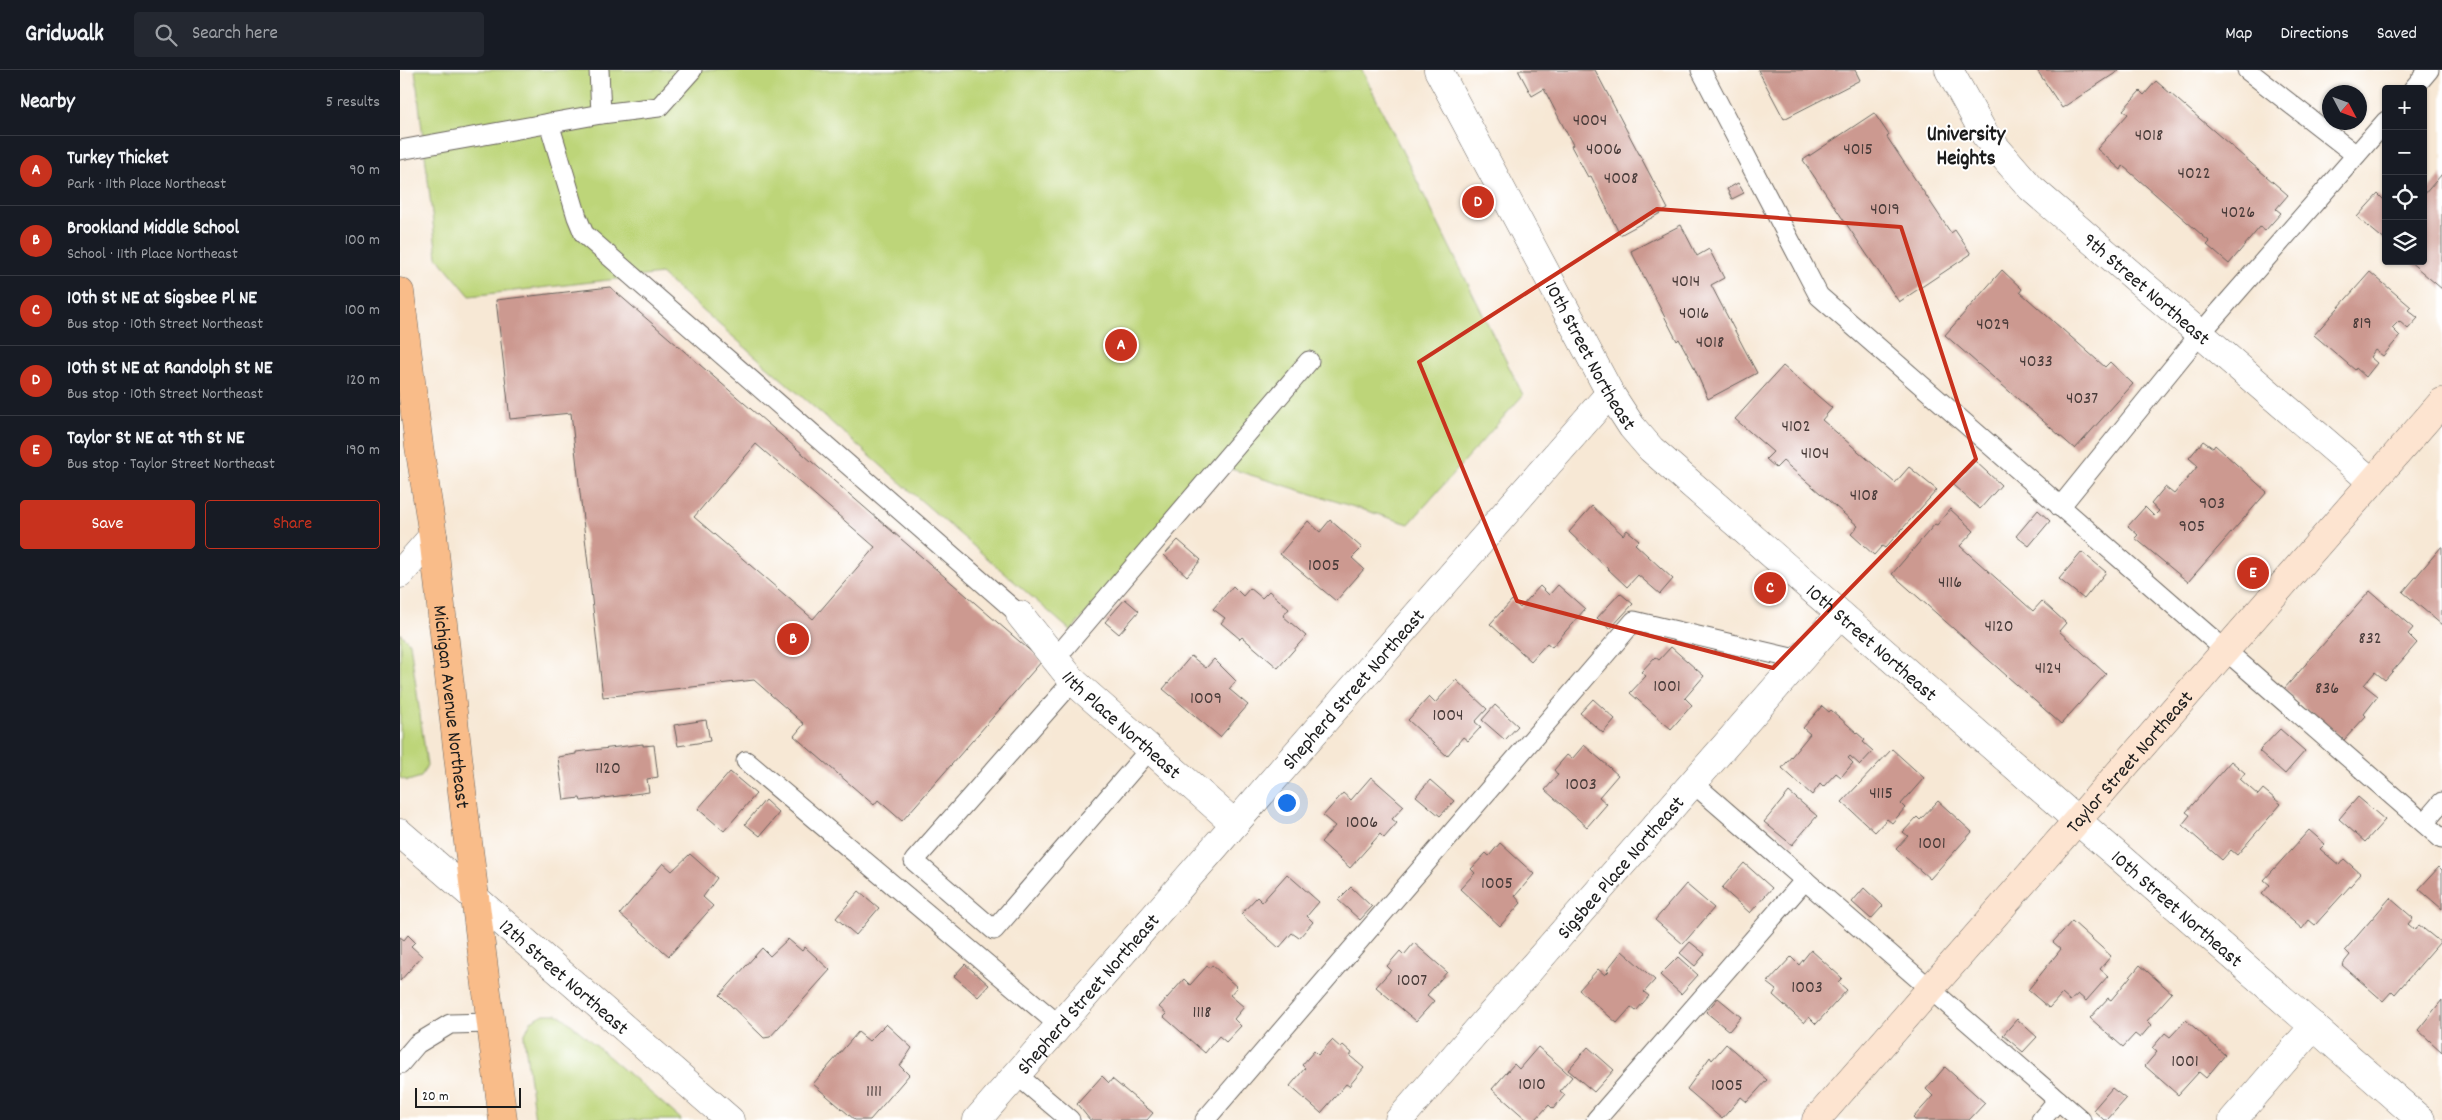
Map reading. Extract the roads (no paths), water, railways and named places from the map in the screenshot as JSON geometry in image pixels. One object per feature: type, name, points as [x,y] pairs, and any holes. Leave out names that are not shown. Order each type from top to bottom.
[{"type":"main road","name":"Michigan Avenue Northeast","points":[[400,292],[419,446],[433,536],[503,1120]]},
{"type":"main road","name":"Taylor Street Northeast","points":[[1816,1120],[2442,402]]},
{"type":"street","name":"10th Street Northeast","points":[[1438,70],[1610,393],[1632,427],[1664,462],[2421,1120]]},
{"type":"street","name":"9th Street Northeast","points":[[1948,70],[1980,128],[2019,176],[2372,482]]},
{"type":"street","name":"Shepherd Street Northeast","points":[[977,1120],[1610,393]]},
{"type":"street","points":[[400,574],[433,536]]},
{"type":"street","name":"Sigsbee Place Northeast","points":[[1399,1120],[1840,614]]},
{"type":"street","name":"11th Place Northeast","points":[[1020,615],[1073,681],[1234,824]]},
{"type":"street","name":"12th Street Northeast","points":[[400,833],[730,1120]]},
{"type":"street","points":[[2233,1120],[2314,1026]]},
{"type":"lane","points":[[599,70],[601,114]]},
{"type":"lane","points":[[400,150],[601,114],[659,107],[692,70]]},
{"type":"lane","points":[[1701,70],[1819,296],[2442,839]]},
{"type":"lane","points":[[2247,70],[2356,155]]},
{"type":"lane","points":[[2416,85],[2429,70]]},
{"type":"lane","points":[[550,123],[577,217],[584,234],[1020,615]]},
{"type":"lane","points":[[2060,507],[2200,334],[2382,126]]},
{"type":"lane","points":[[1055,659],[1309,361]]},
{"type":"lane","points":[[1205,1120],[1634,621],[1800,660]]},
{"type":"lane","points":[[1073,681],[914,861],[994,930],[1150,749]]},
{"type":"lane","points":[[746,761],[1059,1025]]},
{"type":"lane","points":[[1693,783],[2081,1120]]},
{"type":"lane","points":[[2424,823],[2442,802]]},
{"type":"lane","points":[[1596,1120],[1804,880]]},
{"type":"lane","points":[[400,1064],[417,1044],[450,1024],[491,1023]]},
{"type":"lane","points":[[1016,1075],[1070,1120]]},
{"type":"lane","points":[[2041,1120],[2058,1100]]},
{"type":"place","name":"10th St NE at Randolph St NE","points":[[1478,202]]},
{"type":"place","name":"Turkey Thicket","points":[[1121,345]]},
{"type":"place","name":"Taylor St NE at 9th St NE","points":[[2253,573]]},
{"type":"place","name":"10th St NE at Sigsbee Pl NE","points":[[1770,588]]},
{"type":"place","name":"Brookland Middle School","points":[[793,639]]},
{"type":"district","name":"University Heights","points":[[1966,145]]}]
